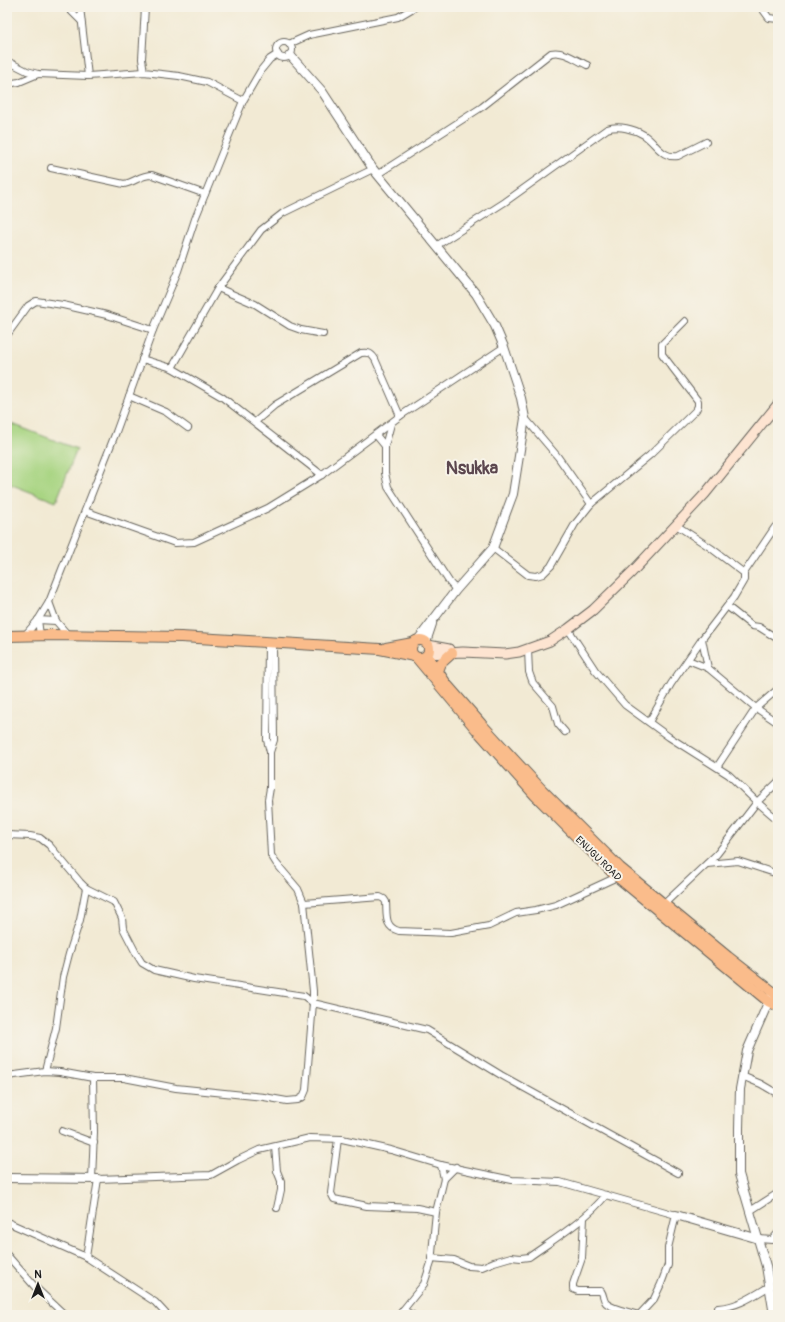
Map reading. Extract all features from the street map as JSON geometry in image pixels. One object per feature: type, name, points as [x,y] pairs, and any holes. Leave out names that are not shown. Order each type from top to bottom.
[{"type":"main road","points":[[7,636],[68,635],[181,637],[380,649],[423,647],[463,652],[505,654],[528,650],[550,641],[568,629],[593,610],[632,572],[705,494],[778,404]]},
{"type":"main road","points":[[380,649],[422,658],[423,647]]},
{"type":"main road","points":[[423,647],[447,684],[482,725],[541,789],[620,868],[773,996]]},
{"type":"main road","points":[[415,657],[411,650],[423,647],[452,653],[463,652]]},
{"type":"main road","points":[[438,671],[441,663],[452,653]]},
{"type":"main road","name":"ENUGU ROAD","points":[[415,657],[535,795],[617,876],[773,996],[778,1006]]},
{"type":"street","points":[[67,7],[81,21]]},
{"type":"street","points":[[80,7],[88,76]]},
{"type":"street","points":[[144,72],[142,60],[145,7]]},
{"type":"street","points":[[278,54],[277,47],[282,42],[289,44],[309,35],[398,17],[408,9],[415,7]]},
{"type":"street","points":[[761,7],[769,18],[778,19]]},
{"type":"street","points":[[289,44],[292,50],[290,54]]},
{"type":"street","points":[[172,368],[218,288],[261,230],[283,213],[375,172],[482,107],[551,53],[562,53],[588,64]]},
{"type":"street","points":[[278,54],[282,57],[290,54]]},
{"type":"street","points":[[25,635],[38,620],[49,602],[153,330],[178,271],[195,219],[243,100],[261,70],[278,54]]},
{"type":"street","points":[[290,54],[322,91],[375,172],[476,294],[495,326],[504,347],[521,398],[525,418],[513,494],[493,548],[456,590],[432,622],[423,647]]},
{"type":"street","points":[[7,61],[27,71],[38,74],[88,76],[144,72],[179,76],[207,82],[243,100]]},
{"type":"street","points":[[7,84],[19,82],[38,74]]},
{"type":"street","points":[[436,246],[505,202],[607,130],[613,128],[632,130],[645,136],[668,156],[673,157],[706,142]]},
{"type":"street","points":[[51,168],[124,184],[131,183],[143,175],[152,175],[205,194]]},
{"type":"street","points":[[218,288],[255,304],[290,326],[301,330],[323,334]]},
{"type":"street","points":[[7,335],[28,306],[36,301],[107,315],[153,330]]},
{"type":"street","points":[[493,548],[528,575],[536,576],[543,574],[551,566],[575,524],[592,504],[650,455],[696,410],[698,401],[662,354],[662,344],[685,321]]},
{"type":"street","points":[[85,511],[175,543],[194,542],[268,508],[322,474],[400,416],[504,347]]},
{"type":"street","points":[[255,422],[275,405],[361,353],[366,352],[371,354],[374,359],[400,416]]},
{"type":"street","points":[[142,359],[172,368],[222,397],[322,474]]},
{"type":"street","points":[[129,396],[166,412],[188,428]]},
{"type":"street","points":[[525,418],[558,457],[592,504]]},
{"type":"street","points":[[391,424],[385,446],[385,473],[388,487],[456,590]]},
{"type":"street","points":[[376,435],[385,446]]},
{"type":"street","points":[[676,525],[712,548],[744,573]]},
{"type":"street","points":[[649,722],[671,684],[702,639],[728,607],[744,580],[744,573],[775,527]]},
{"type":"street","points":[[49,602],[56,621],[68,635]]},
{"type":"street","points":[[728,607],[752,626],[759,627],[778,639]]},
{"type":"street","points":[[38,620],[56,621]]},
{"type":"street","points":[[38,620],[40,635]]},
{"type":"street","points":[[53,635],[56,621]]},
{"type":"street","points":[[568,629],[595,670],[625,705],[729,775],[778,820]]},
{"type":"street","points":[[702,639],[708,668]]},
{"type":"street","points":[[7,1076],[46,1071],[93,1078],[124,1078],[176,1088],[264,1097],[287,1101],[298,1100],[303,1097],[306,1090],[313,992],[304,903],[298,889],[271,855],[268,800],[270,788],[270,752],[267,740],[271,642]]},
{"type":"street","points":[[528,650],[529,672],[533,683],[553,706],[558,724],[565,732]]},
{"type":"street","points":[[688,660],[708,668],[756,708],[778,723]]},
{"type":"street","points":[[717,767],[756,708],[778,689]]},
{"type":"street","points":[[664,904],[717,854],[758,802],[778,782]]},
{"type":"street","points":[[7,835],[40,838],[49,845],[86,888],[114,902],[122,918],[123,928],[137,955],[142,963],[154,970],[194,979],[304,996],[313,1003],[426,1030],[500,1075],[678,1173]]},
{"type":"street","points":[[707,864],[738,861],[778,874]]},
{"type":"street","points":[[304,903],[380,898],[384,899],[386,902],[388,924],[393,930],[451,934],[489,926],[516,913],[556,905],[617,876]]},
{"type":"street","points":[[46,1071],[56,1028],[63,977],[68,954],[80,920],[86,888]]},
{"type":"street","points":[[304,996],[313,992]]},
{"type":"street","points":[[773,996],[747,1051],[742,1076],[740,1089],[739,1174],[766,1266],[774,1315]]},
{"type":"street","points":[[742,1076],[761,1084],[778,1094]]},
{"type":"street","points":[[86,1257],[95,1179],[93,1078]]},
{"type":"street","points":[[62,1131],[94,1143]]},
{"type":"street","points":[[7,1178],[95,1179],[211,1175],[259,1150],[310,1138],[338,1139],[391,1150],[441,1165],[512,1180],[560,1182],[759,1239],[772,1240],[778,1233]]},
{"type":"street","points":[[338,1139],[332,1193],[334,1199],[367,1206],[417,1208],[436,1212]]},
{"type":"street","points":[[275,1146],[278,1171],[281,1181],[281,1190],[277,1208]]},
{"type":"street","points":[[398,1315],[424,1284],[431,1258],[436,1212],[444,1179],[441,1165]]},
{"type":"street","points":[[444,1179],[456,1167]]},
{"type":"street","points":[[750,1211],[778,1193]]},
{"type":"street","points":[[431,1258],[454,1260],[469,1266],[482,1267],[511,1257],[529,1257],[573,1227],[598,1205],[606,1195]]},
{"type":"street","points":[[584,1218],[582,1258],[573,1284],[573,1289],[578,1291],[601,1292],[605,1302],[610,1306],[639,1315],[654,1299],[661,1284],[668,1265],[668,1248],[676,1215]]},
{"type":"street","points":[[7,1222],[86,1257],[155,1302],[167,1315]]},
{"type":"street","points":[[7,1255],[36,1288],[65,1315]]},
{"type":"street","points":[[718,1308],[728,1308],[740,1303],[770,1286]]},
{"type":"street","points":[[403,1310],[413,1315]]},
{"type":"green space","points":[[7,422],[77,449],[56,502],[7,483]]},
{"type":"district","name":"Nsukka","points":[[472,468]]}]
